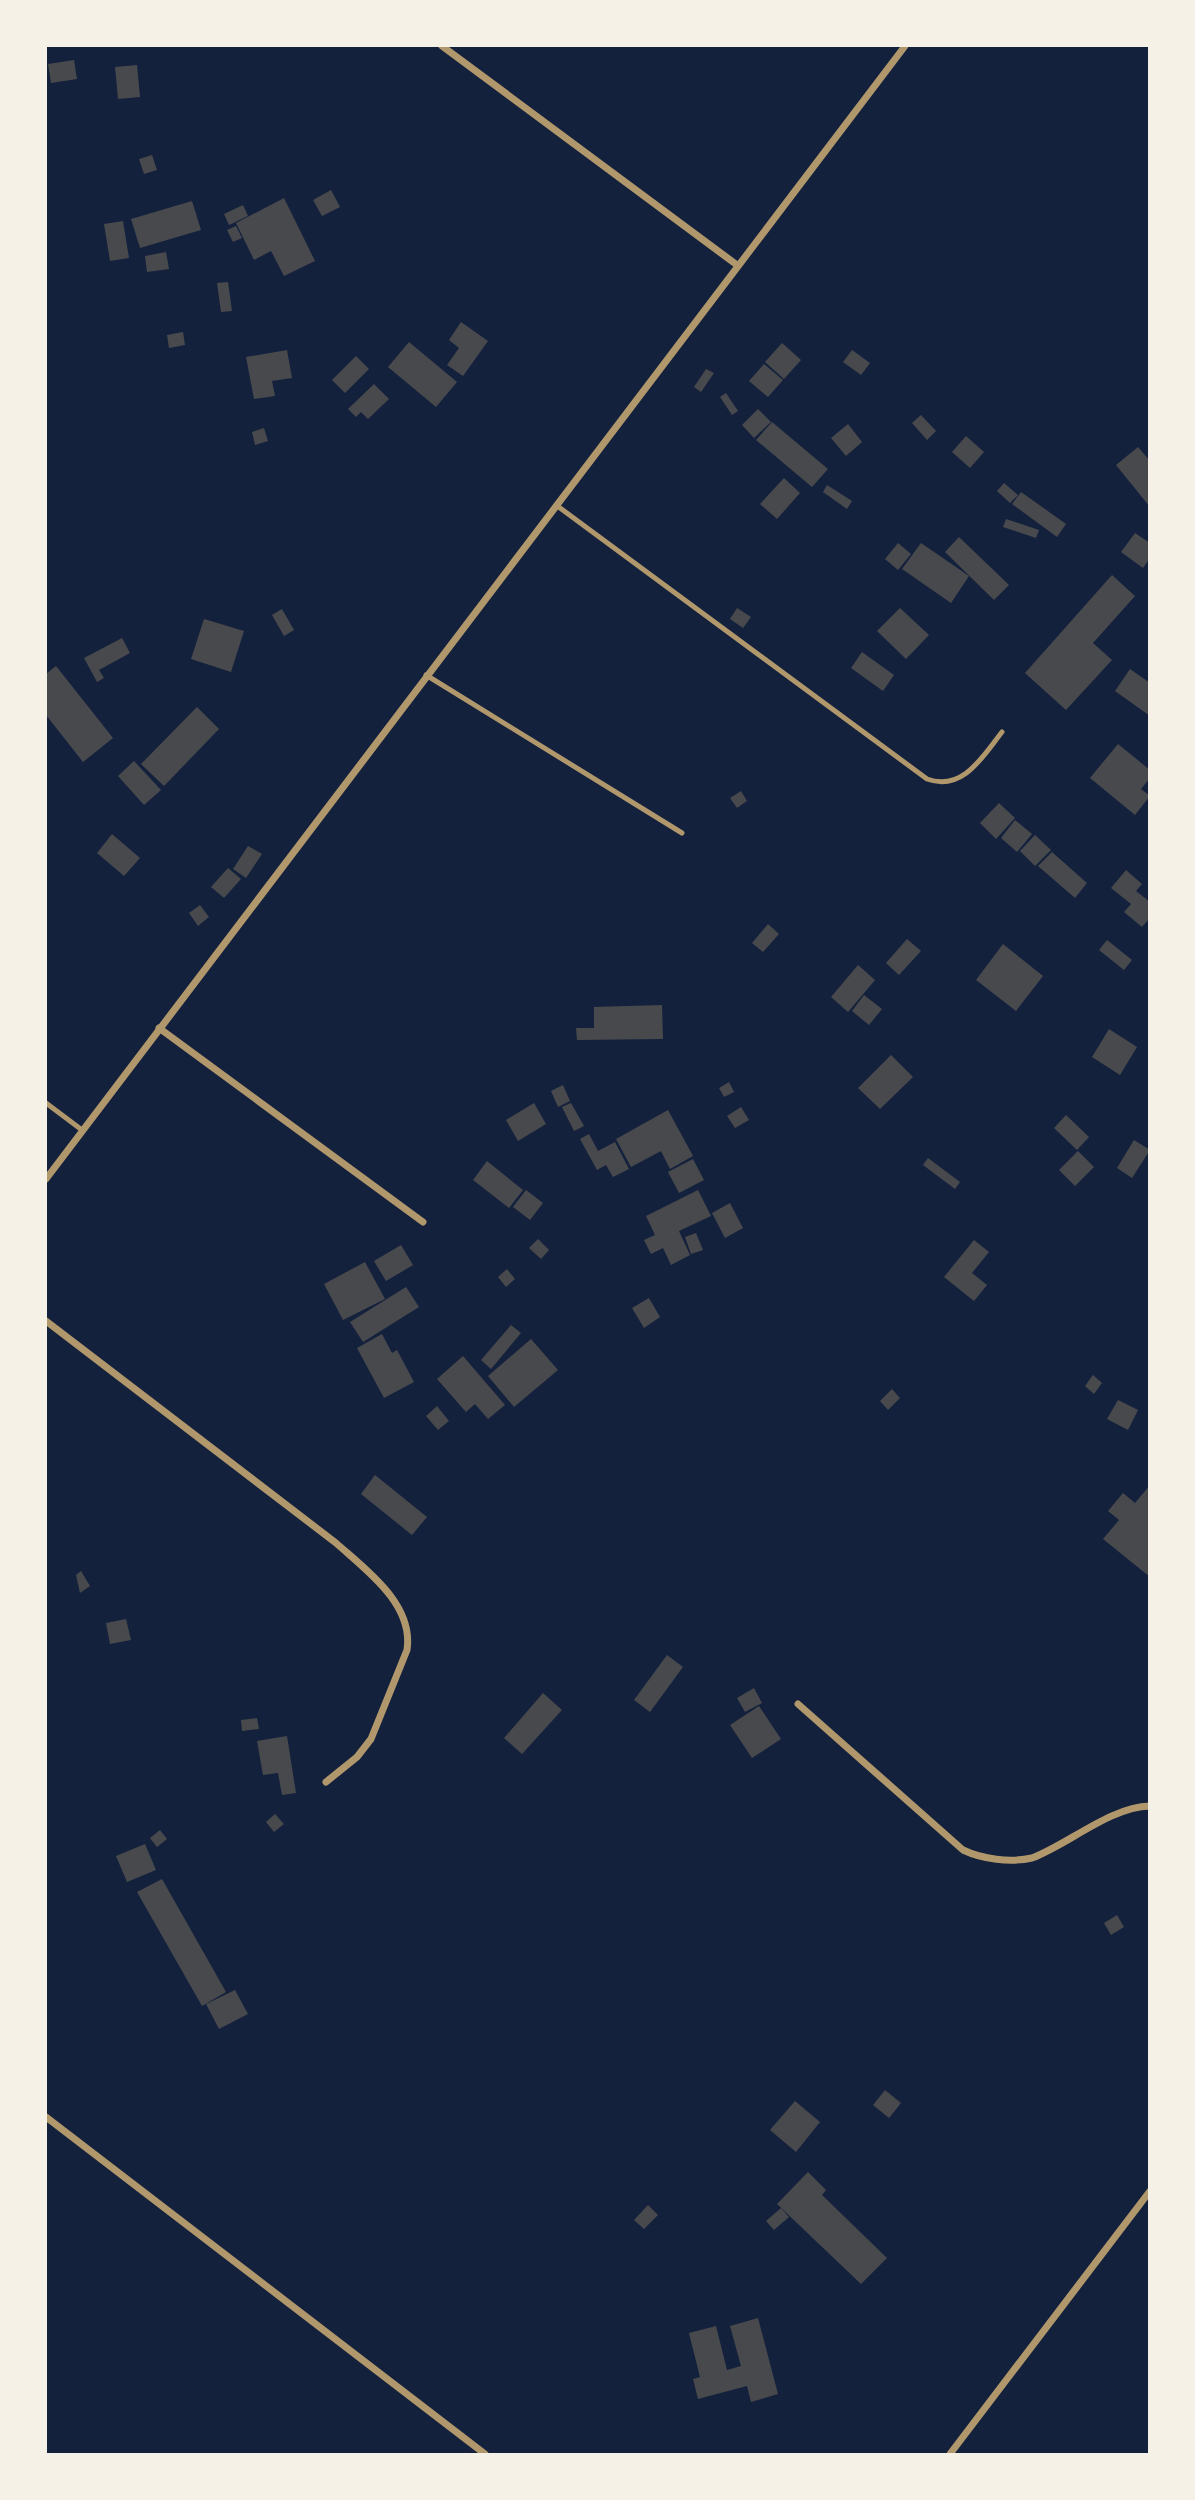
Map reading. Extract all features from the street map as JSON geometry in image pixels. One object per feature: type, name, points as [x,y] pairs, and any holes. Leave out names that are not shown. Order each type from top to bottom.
[{"type":"street","points":[[442,46],[737,265]]},
{"type":"street","points":[[46,1179],[905,46]]},
{"type":"street","points":[[159,1028],[423,1222]]},
{"type":"street","points":[[46,1321],[336,1543],[394,1600],[406,1625],[409,1638],[407,1650],[371,1739],[357,1757],[326,1782]]},
{"type":"street","points":[[798,1704],[963,1850],[981,1857],[1023,1860],[1032,1858],[1117,1814],[1141,1806],[1150,1806]]},
{"type":"street","points":[[46,2117],[485,2455]]},
{"type":"street","points":[[950,2455],[1150,2191]]},
{"type":"lane","points":[[556,505],[927,779],[943,782],[965,775],[1002,732]]},
{"type":"lane","points":[[426,676],[682,833]]},
{"type":"lane","points":[[46,1103],[82,1130]]},
{"type":"building","points":[[74,60],[77,79],[51,83],[48,64]]},
{"type":"building","points":[[137,65],[140,97],[118,99],[115,67]]},
{"type":"building","points":[[152,155],[157,170],[144,174],[139,159]]},
{"type":"building","points":[[331,190],[340,207],[322,216],[313,200]]},
{"type":"building","points":[[284,198],[315,261],[284,276],[271,251],[254,260],[236,223]]},
{"type":"building","points":[[192,201],[201,230],[140,248],[131,219]]},
{"type":"building","points":[[243,205],[248,216],[229,225],[224,214]]},
{"type":"building","points":[[123,221],[129,258],[110,261],[104,224]]},
{"type":"building","points":[[236,226],[242,238],[233,242],[227,230]]},
{"type":"building","points":[[166,252],[169,269],[147,272],[145,256]]},
{"type":"building","points":[[228,282],[232,311],[221,312],[217,283]]},
{"type":"building","points":[[461,322],[488,341],[463,376],[447,365],[459,348],[449,340]]},
{"type":"building","points":[[183,332],[185,345],[169,348],[167,335]]},
{"type":"building","points":[[409,342],[457,382],[436,407],[388,367]]},
{"type":"building","points":[[782,343],[801,360],[784,379],[765,362]]},
{"type":"building","points":[[287,350],[292,378],[272,381],[275,396],[254,399],[246,357]]},
{"type":"building","points":[[852,350],[870,363],[861,375],[843,362]]},
{"type":"building","points":[[356,356],[369,369],[345,393],[332,380]]},
{"type":"building","points":[[764,364],[783,380],[768,397],[749,381]]},
{"type":"building","points":[[706,369],[714,373],[701,392],[694,387]]},
{"type":"building","points":[[374,384],[389,399],[368,419],[361,412],[356,417],[348,409]]},
{"type":"building","points":[[726,393],[738,411],[732,415],[720,397]]},
{"type":"building","points":[[758,409],[771,422],[754,438],[742,425]]},
{"type":"building","points":[[921,415],[936,431],[927,440],[912,423]]},
{"type":"building","points":[[772,422],[828,469],[812,487],[756,440]]},
{"type":"building","points":[[848,424],[862,442],[846,456],[831,438]]},
{"type":"building","points":[[264,428],[268,441],[255,445],[252,432]]},
{"type":"building","points":[[966,436],[984,452],[970,468],[952,452]]},
{"type":"building","points":[[1138,447],[1150,461],[1150,507],[1116,465]]},
{"type":"building","points":[[784,478],[800,493],[777,519],[760,504]]},
{"type":"building","points":[[1004,483],[1018,495],[1010,503],[997,491]]},
{"type":"building","points":[[827,485],[852,501],[847,509],[823,492]]},
{"type":"building","points":[[1021,492],[1066,524],[1057,537],[1012,504]]},
{"type":"building","points":[[1006,519],[1039,530],[1036,538],[1003,527]]},
{"type":"building","points":[[1135,533],[1150,543],[1150,558],[1143,568],[1121,552]]},
{"type":"building","points":[[959,537],[1009,585],[994,600],[945,552]]},
{"type":"building","points":[[898,543],[911,554],[898,570],[885,559]]},
{"type":"building","points":[[921,543],[969,576],[951,603],[902,569]]},
{"type":"building","points":[[1112,575],[1135,596],[1093,643],[1112,660],[1066,710],[1025,673]]},
{"type":"building","points":[[737,608],[751,617],[743,628],[730,619]]},
{"type":"building","points":[[900,608],[929,635],[906,659],[877,631]]},
{"type":"building","points":[[282,609],[294,630],[284,636],[272,615]]},
{"type":"building","points":[[204,619],[244,631],[231,672],[191,659]]},
{"type":"building","points":[[122,638],[130,653],[99,670],[104,678],[97,682],[84,658]]},
{"type":"building","points":[[862,652],[894,675],[883,691],[851,668]]},
{"type":"building","points":[[56,666],[113,738],[83,762],[46,715],[46,674]]},
{"type":"building","points":[[1130,669],[1150,683],[1150,716],[1115,691]]},
{"type":"building","points":[[197,707],[219,729],[164,786],[141,764]]},
{"type":"building","points":[[1118,744],[1150,770],[1150,778],[1141,789],[1150,796],[1135,815],[1090,778]]},
{"type":"building","points":[[134,761],[161,790],[144,805],[118,776]]},
{"type":"building","points":[[741,791],[747,801],[737,808],[730,798]]},
{"type":"building","points":[[999,803],[1015,818],[996,839],[980,823]]},
{"type":"building","points":[[1015,820],[1032,834],[1017,852],[1001,838]]},
{"type":"building","points":[[112,834],[140,858],[124,876],[97,853]]},
{"type":"building","points":[[1035,835],[1051,850],[1035,866],[1020,851]]},
{"type":"building","points":[[248,846],[262,854],[246,878],[233,869]]},
{"type":"building","points":[[1052,852],[1087,883],[1075,898],[1038,866]]},
{"type":"building","points":[[228,868],[241,879],[224,898],[211,887]]},
{"type":"building","points":[[1126,870],[1142,884],[1136,891],[1150,902],[1150,918],[1142,927],[1124,912],[1131,904],[1111,888]]},
{"type":"building","points":[[200,905],[209,917],[198,926],[189,913]]},
{"type":"building","points":[[768,924],[779,934],[763,952],[752,943]]},
{"type":"building","points":[[907,939],[921,951],[899,975],[886,963]]},
{"type":"building","points":[[1107,940],[1132,960],[1124,970],[1099,950]]},
{"type":"building","points":[[1003,944],[1043,976],[1016,1011],[976,980]]},
{"type":"building","points":[[858,965],[875,980],[848,1012],[831,997]]},
{"type":"building","points":[[864,995],[882,1009],[869,1025],[852,1011]]},
{"type":"building","points":[[662,1005],[663,1039],[577,1040],[576,1028],[594,1028],[594,1007]]},
{"type":"building","points":[[1109,1029],[1137,1047],[1120,1075],[1092,1057]]},
{"type":"building","points":[[891,1055],[913,1077],[880,1109],[858,1088]]},
{"type":"building","points":[[729,1082],[734,1092],[724,1097],[719,1088]]},
{"type":"building","points":[[563,1085],[570,1101],[558,1107],[551,1091]]},
{"type":"building","points":[[534,1103],[546,1124],[518,1141],[506,1120]]},
{"type":"building","points":[[571,1103],[584,1126],[574,1131],[562,1107]]},
{"type":"building","points":[[741,1107],[749,1120],[735,1128],[727,1116]]},
{"type":"building","points":[[668,1110],[693,1156],[670,1169],[661,1151],[631,1167],[616,1139]]},
{"type":"building","points":[[1066,1115],[1089,1137],[1077,1150],[1054,1128]]},
{"type":"building","points":[[589,1134],[598,1151],[615,1142],[629,1169],[613,1177],[606,1165],[597,1170],[580,1139]]},
{"type":"building","points":[[1134,1140],[1150,1150],[1132,1178],[1117,1168]]},
{"type":"building","points":[[1078,1151],[1094,1167],[1075,1186],[1059,1170]]},
{"type":"building","points":[[928,1158],[960,1182],[955,1189],[923,1165]]},
{"type":"building","points":[[693,1159],[704,1180],[679,1193],[668,1172]]},
{"type":"building","points":[[487,1161],[523,1190],[509,1208],[473,1180]]},
{"type":"building","points":[[526,1190],[543,1203],[530,1220],[513,1207]]},
{"type":"building","points":[[698,1190],[711,1216],[679,1231],[690,1255],[671,1265],[663,1248],[651,1254],[644,1240],[655,1235],[646,1216]]},
{"type":"building","points":[[730,1203],[743,1228],[725,1238],[712,1213]]},
{"type":"building","points":[[696,1233],[703,1250],[691,1254],[685,1237]]},
{"type":"building","points":[[538,1239],[549,1250],[541,1259],[529,1248]]},
{"type":"building","points":[[974,1240],[989,1252],[972,1273],[987,1285],[974,1301],[944,1277]]},
{"type":"building","points":[[401,1245],[413,1265],[386,1281],[374,1261]]},
{"type":"building","points":[[365,1262],[385,1299],[343,1320],[324,1284]]},
{"type":"building","points":[[507,1269],[515,1279],[506,1287],[498,1277]]},
{"type":"building","points":[[406,1287],[419,1307],[363,1342],[350,1322]]},
{"type":"building","points":[[649,1298],[660,1317],[644,1328],[632,1308]]},
{"type":"building","points":[[511,1325],[521,1333],[491,1369],[481,1360]]},
{"type":"building","points":[[382,1334],[392,1353],[397,1350],[414,1382],[384,1398],[357,1348]]},
{"type":"building","points":[[531,1339],[558,1370],[514,1407],[488,1376]]},
{"type":"building","points":[[463,1356],[505,1405],[488,1419],[475,1404],[466,1412],[437,1379]]},
{"type":"building","points":[[1093,1375],[1102,1383],[1094,1394],[1085,1386]]},
{"type":"building","points":[[892,1389],[900,1398],[888,1410],[880,1401]]},
{"type":"building","points":[[1118,1400],[1138,1410],[1128,1430],[1107,1419]]},
{"type":"building","points":[[437,1406],[449,1421],[438,1430],[426,1416]]},
{"type":"building","points":[[375,1475],[427,1517],[412,1535],[361,1494]]},
{"type":"building","points":[[1150,1485],[1150,1577],[1103,1539],[1119,1520],[1108,1511],[1123,1493],[1135,1503]]},
{"type":"building","points":[[81,1571],[90,1586],[80,1593],[76,1575]]},
{"type":"building","points":[[126,1619],[131,1640],[110,1644],[106,1623]]},
{"type":"building","points":[[667,1655],[683,1667],[650,1712],[634,1700]]},
{"type":"building","points":[[754,1688],[762,1703],[745,1712],[737,1698]]},
{"type":"building","points":[[543,1693],[562,1710],[522,1754],[504,1738]]},
{"type":"building","points":[[759,1706],[781,1739],[752,1758],[730,1725]]},
{"type":"building","points":[[257,1718],[259,1729],[242,1731],[241,1720]]},
{"type":"building","points":[[287,1736],[296,1793],[282,1795],[278,1773],[263,1775],[257,1741]]},
{"type":"building","points":[[275,1814],[284,1824],[274,1832],[266,1822]]},
{"type":"building","points":[[160,1830],[167,1839],[157,1847],[150,1838]]},
{"type":"building","points":[[145,1844],[156,1870],[127,1882],[116,1856]]},
{"type":"building","points":[[162,1879],[226,1992],[202,2006],[137,1892]]},
{"type":"building","points":[[1117,1915],[1124,1927],[1111,1935],[1104,1923]]},
{"type":"building","points":[[235,1990],[248,2014],[219,2029],[206,2004]]},
{"type":"building","points":[[885,2090],[901,2103],[889,2118],[873,2105]]},
{"type":"building","points":[[795,2101],[820,2122],[796,2152],[770,2130]]},
{"type":"building","points":[[808,2172],[826,2190],[822,2195],[887,2258],[861,2284],[777,2204]]},
{"type":"building","points":[[648,2205],[658,2215],[644,2229],[634,2220]]},
{"type":"building","points":[[781,2208],[789,2217],[774,2230],[766,2221]]},
{"type":"building","points":[[758,2318],[778,2394],[751,2402],[747,2386],[698,2399],[693,2379],[700,2377],[689,2333],[716,2326],[727,2370],[741,2366],[730,2326]]}]
